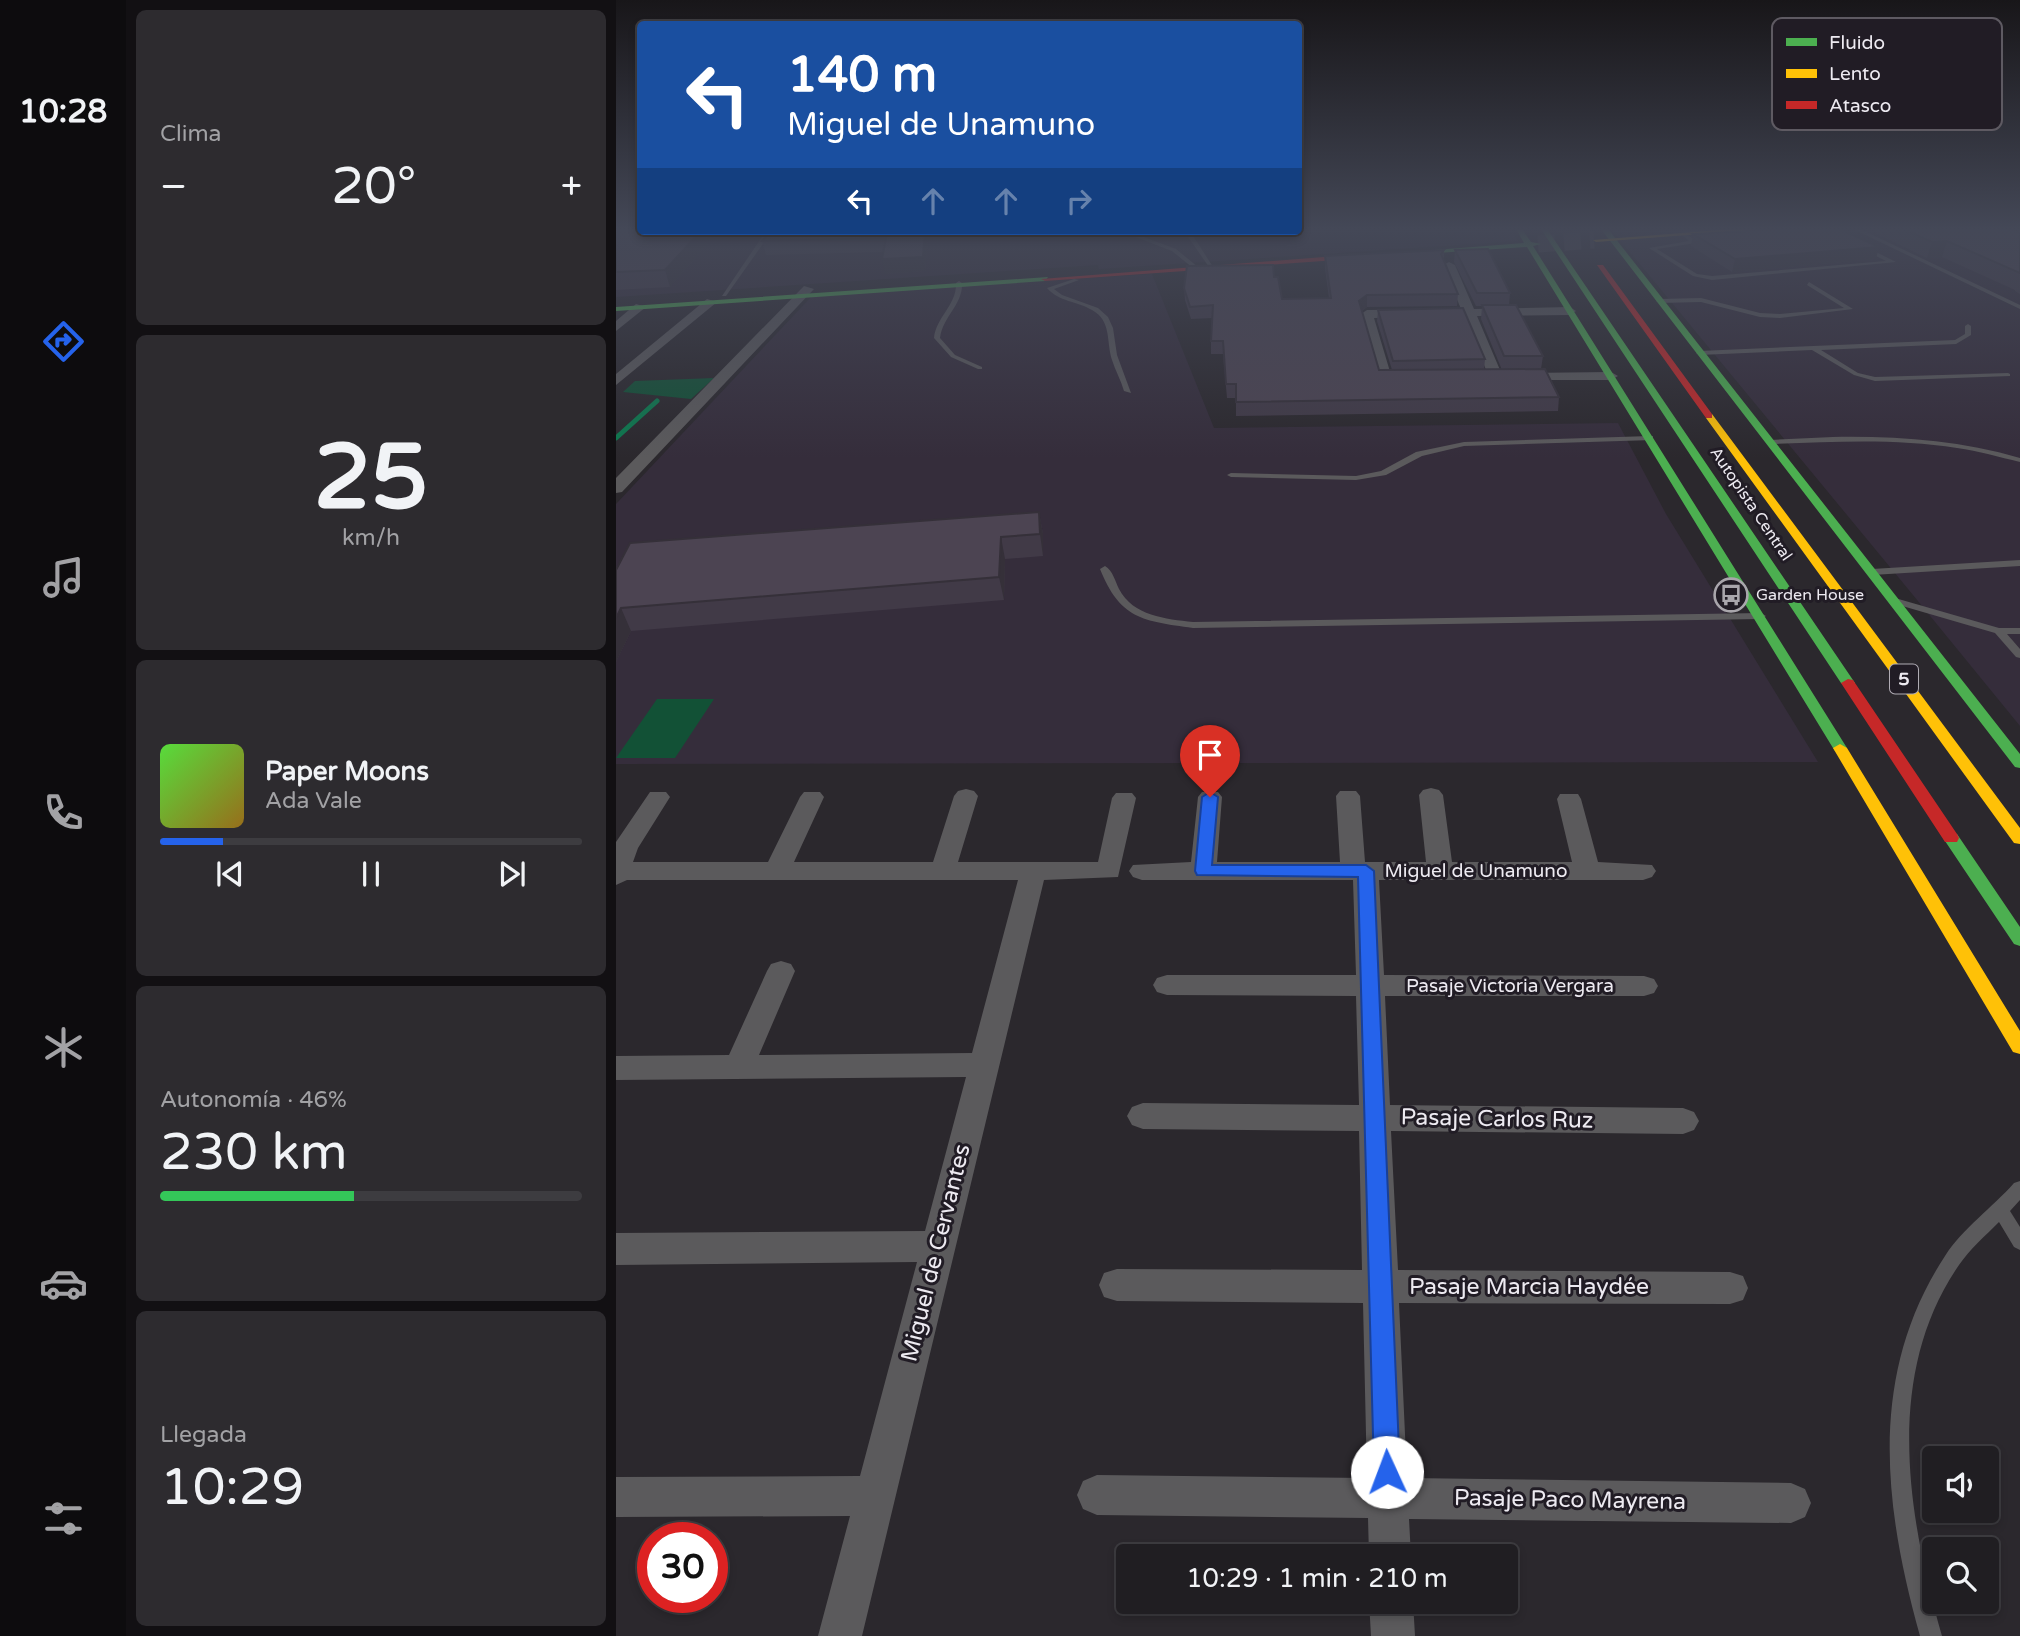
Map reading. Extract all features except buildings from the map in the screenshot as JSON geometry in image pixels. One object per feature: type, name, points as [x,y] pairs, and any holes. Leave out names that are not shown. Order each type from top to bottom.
[{"type":"main road","points":[[616,309],[656,305]]},
{"type":"main road","points":[[1567,305],[1761,617],[2020,1046]]},
{"type":"main road","name":"Autopista Central","points":[[1580,305],[2020,940]]},
{"type":"main road","name":"Autopista Central","points":[[1646,305],[2020,839]]},
{"type":"main road","points":[[1662,305],[2020,764]]},
{"type":"street","points":[[616,381],[709,305]]},
{"type":"street","points":[[616,488],[792,305]]},
{"type":"street","points":[[1466,305],[1489,377],[1611,376]]},
{"type":"street","points":[[616,327],[640,307]]},
{"type":"street","points":[[1427,378],[1385,379],[1367,314],[1570,311]]},
{"type":"street","points":[[1431,795],[1440,871]]},
{"type":"street","points":[[943,871],[966,796]]},
{"type":"street","points":[[1348,796],[1359,871],[1370,986],[1390,1544]]},
{"type":"street","points":[[658,797],[625,848],[617,873],[1109,871],[1124,798]]},
{"type":"street","points":[[777,871],[812,797]]},
{"type":"street","points":[[1203,871],[1210,797]]},
{"type":"street","points":[[1569,799],[1587,871]]},
{"type":"street","name":"Miguel de Cervantes","points":[[840,1636],[1033,871]]},
{"type":"street","name":"Miguel de Unamuno","points":[[1142,871],[1643,871]]},
{"type":"street","points":[[739,1067],[780,971]]},
{"type":"street","name":"Pasaje Victoria Vergara","points":[[1167,985],[1644,986]]},
{"type":"street","points":[[616,1068],[984,1065]]},
{"type":"street","name":"Pasaje Carlos Ruz","points":[[1143,1116],[1683,1121]]},
{"type":"street","points":[[616,1249],[938,1246]]},
{"type":"street","name":"Pasaje Marcia Haydée","points":[[1117,1285],[1730,1288]]},
{"type":"street","name":"Pasaje Paco Mayrena","points":[[1097,1495],[1791,1503]]},
{"type":"street","points":[[616,1497],[875,1496]]},
{"type":"street","points":[[1391,1614],[1392,1636]]},
{"type":"lane","points":[[954,305],[940,323],[937,338],[953,356],[979,368]]},
{"type":"lane","points":[[1089,305],[1105,317],[1111,328],[1114,356],[1128,391]]},
{"type":"lane","points":[[1722,305],[1760,315],[1780,316],[1850,309],[1844,305]]},
{"type":"lane","points":[[1699,353],[1956,342],[1968,335],[1968,326]]},
{"type":"lane","points":[[1813,348],[1856,374],[1875,379],[2008,375]]},
{"type":"lane","points":[[1231,475],[1356,478],[1383,472],[1419,454],[1464,444],[1650,438]]},
{"type":"lane","points":[[1770,442],[1924,441],[1973,447],[2020,460]]},
{"type":"lane","points":[[1871,572],[2020,563]]},
{"type":"lane","points":[[1105,569],[1121,600],[1130,608],[1158,619],[1193,625],[1761,617]]},
{"type":"lane","points":[[1894,601],[1999,631],[2020,631]]},
{"type":"lane","points":[[1999,631],[2020,655]]},
{"type":"lane","points":[[1930,1636],[1909,1553],[1900,1498],[1900,1402],[1907,1360],[1919,1322],[1934,1289],[1968,1242],[2001,1211],[2020,1188]]},
{"type":"lane","points":[[2001,1211],[2020,1242]]},
{"type":"shaded area","points":[[803,305],[1165,305],[1214,428],[1618,423],[1666,514],[1818,762],[616,764],[616,504]]},
{"type":"shaded area","points":[[1674,305],[2020,305],[2020,726]]},
{"type":"green space","points":[[714,378],[691,399],[623,392],[635,381]]},
{"type":"green space","points":[[657,699],[714,699],[675,758],[616,758]]},
{"type":"waterway","points":[[616,438],[657,401]]},
{"type":"traffic: fast","points":[[616,309],[668,305]]},
{"type":"traffic: fast","points":[[1566,305],[1840,748]]},
{"type":"traffic: fast","points":[[1595,305],[1848,683]]},
{"type":"traffic: fast","points":[[1663,305],[2020,764]]},
{"type":"traffic: fast","points":[[1951,838],[2020,940]]},
{"type":"traffic: slow","points":[[1709,416],[2020,839]]},
{"type":"traffic: slow","points":[[1840,748],[2020,1047]]},
{"type":"traffic: jam","points":[[1628,305],[1709,416]]},
{"type":"traffic: jam","points":[[1848,683],[1951,838]]},
{"type":"place","name":"Garden House","points":[[1731,595]]},
{"type":"route","points":[[1210,797],[1203,871],[1366,871],[1387,1472]]}]
